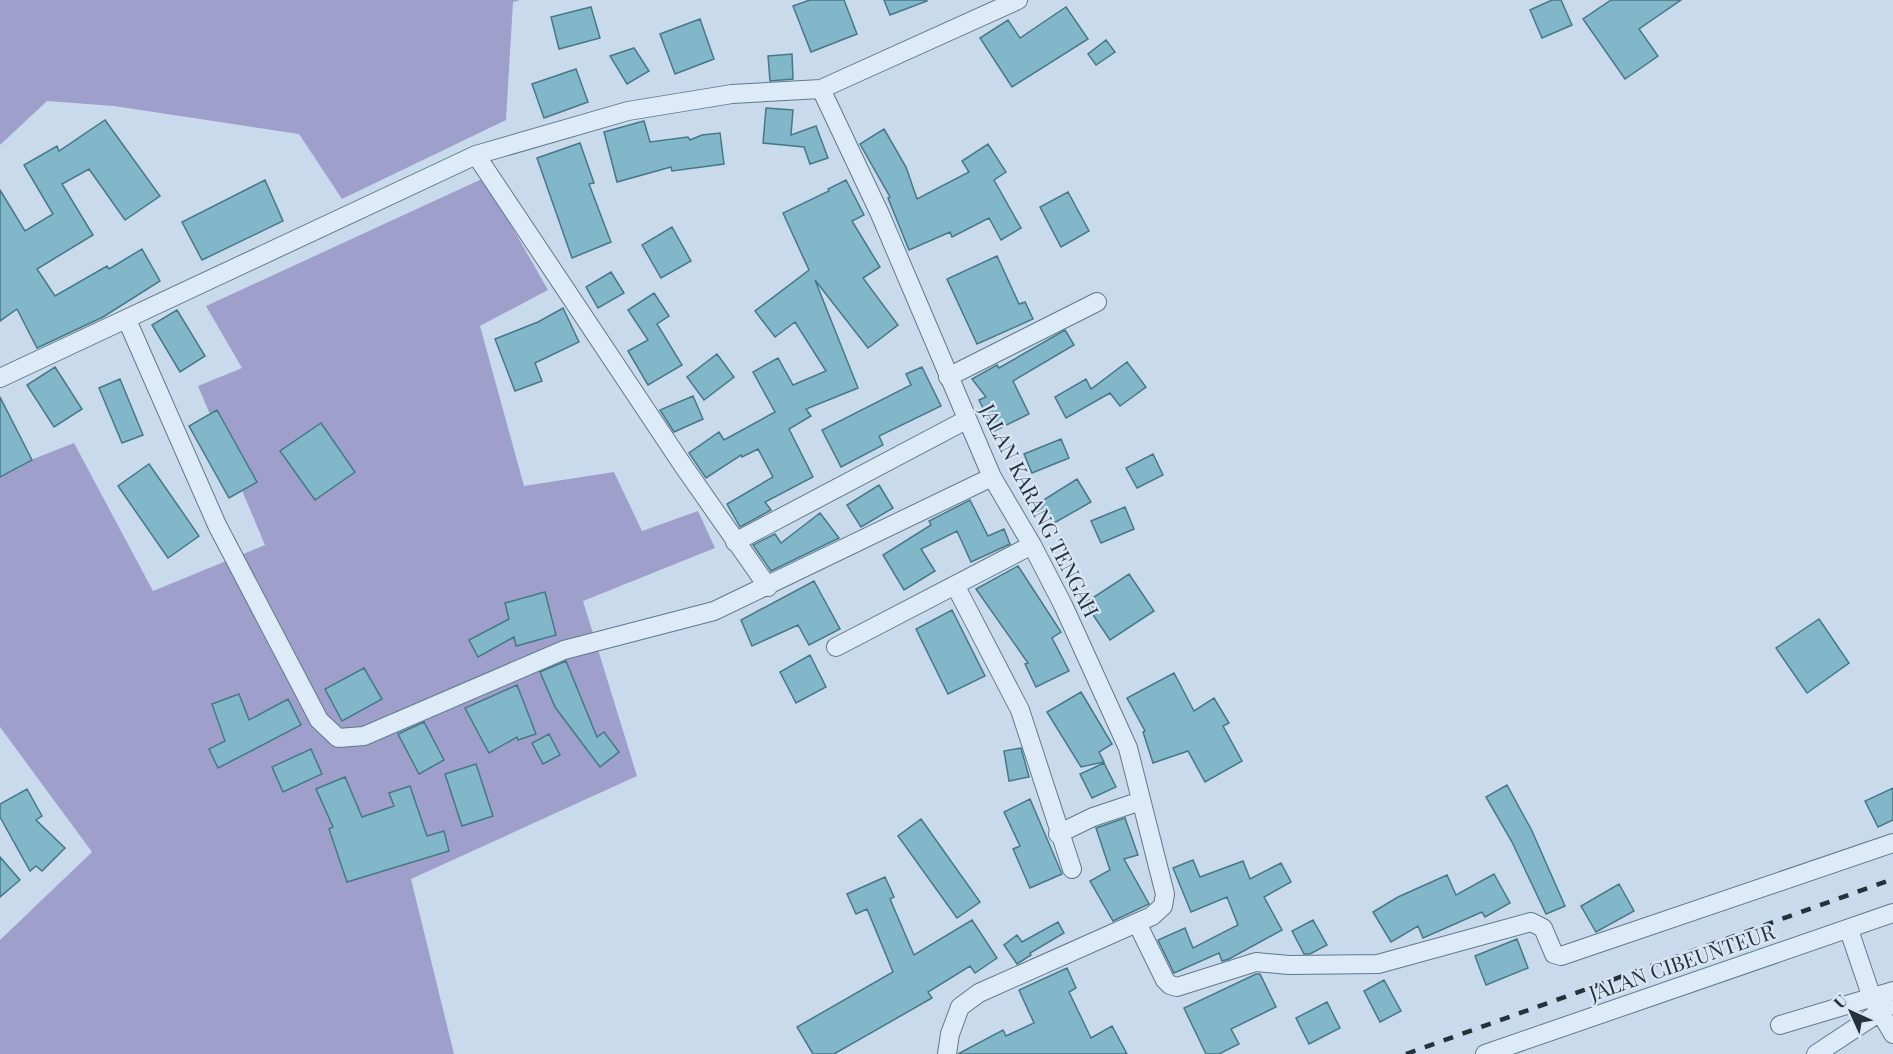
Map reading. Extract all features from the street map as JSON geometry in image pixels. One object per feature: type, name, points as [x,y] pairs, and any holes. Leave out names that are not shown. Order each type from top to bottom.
[{"type":"street","points":[[0,378],[476,155],[628,111],[732,94],[821,89],[1018,0]]},
{"type":"street","name":"JALAN KARANG TENGAH","points":[[821,89],[880,214],[992,477],[1032,544],[1063,605],[1128,748],[1165,894],[1163,906],[1152,916],[979,993],[960,1007],[950,1034],[947,1054]]},
{"type":"street","points":[[476,155],[735,542],[768,587]]},
{"type":"street","points":[[948,377],[1097,302]]},
{"type":"street","points":[[127,320],[217,525],[319,720],[338,738],[364,736],[564,650],[714,611],[768,587],[992,477]]},
{"type":"street","points":[[735,542],[966,420]]},
{"type":"street","points":[[836,646],[1032,544]]},
{"type":"street","points":[[955,585],[1020,711],[1058,834],[1072,869]]},
{"type":"street","points":[[1058,834],[1093,817],[1142,801]]},
{"type":"street","points":[[1137,923],[1165,980],[1170,986],[1177,987],[1256,962],[1289,965],[1377,964],[1531,922],[1543,928],[1554,954],[1562,956],[1893,843]]},
{"type":"street","name":"JALAN CIBEUNTEUR","points":[[1485,1054],[1893,913]]},
{"type":"street","points":[[1849,930],[1893,1035]]},
{"type":"street","points":[[1816,1054],[1882,1005],[1893,991]]},
{"type":"street","points":[[1780,1025],[1882,1005]]},
{"type":"shaded area","points":[[0,0],[520,0],[513,2],[506,120],[342,199],[299,134],[114,106],[47,101],[0,145]]},
{"type":"shaded area","points":[[484,178],[548,290],[480,326],[524,486],[614,472],[642,531],[698,511],[715,548],[583,601],[637,776],[411,879],[454,1054],[0,1054],[0,940],[92,852],[0,727],[0,472],[74,443],[153,591],[265,545],[198,386],[242,368],[206,306]]},
{"type":"building","points":[[810,0],[844,0],[857,34],[811,52],[793,6]]},
{"type":"building","points":[[884,0],[926,0],[927,1],[890,15]]},
{"type":"building","points":[[1552,0],[1561,0],[1572,25],[1542,38],[1530,10]]},
{"type":"building","points":[[1611,0],[1681,0],[1639,29],[1658,56],[1625,79],[1583,19]]},
{"type":"building","points":[[591,7],[600,38],[559,49],[551,17]]},
{"type":"building","points":[[1066,7],[1088,39],[1012,87],[980,38],[1008,20],[1020,38]]},
{"type":"building","points":[[700,19],[714,59],[675,74],[660,34]]},
{"type":"building","points":[[1106,40],[1115,52],[1096,65],[1088,54]]},
{"type":"building","points":[[634,48],[649,71],[627,84],[610,56]]},
{"type":"building","points":[[792,54],[793,79],[770,81],[768,56]]},
{"type":"building","points":[[576,69],[588,102],[544,118],[532,84]]},
{"type":"building","points":[[766,108],[793,110],[791,135],[816,126],[828,158],[810,164],[804,147],[763,143]]},
{"type":"building","points":[[105,120],[160,196],[125,220],[89,169],[62,184],[93,235],[37,269],[55,296],[107,266],[109,269],[142,249],[160,281],[103,317],[37,348],[17,309],[0,321],[0,190],[25,231],[53,214],[24,165],[57,146],[59,151]]},
{"type":"building","points":[[644,121],[650,142],[688,137],[690,140],[702,135],[720,133],[724,164],[672,171],[671,167],[617,182],[604,132]]},
{"type":"building","points":[[884,129],[906,167],[917,199],[969,172],[962,161],[988,144],[1006,172],[994,180],[1021,228],[1001,240],[989,218],[952,237],[950,232],[909,250],[888,198],[890,197],[860,144]]},
{"type":"building","points":[[580,143],[594,183],[589,184],[611,242],[572,258],[537,158]]},
{"type":"building","points":[[265,180],[283,221],[202,260],[182,222]]},
{"type":"building","points":[[846,180],[864,215],[852,221],[880,267],[863,278],[898,325],[868,348],[815,280],[858,388],[806,409],[811,416],[789,429],[813,477],[765,502],[771,510],[740,527],[727,504],[773,477],[758,449],[742,457],[741,455],[706,478],[689,453],[719,432],[724,440],[775,412],[753,372],[778,358],[793,385],[826,371],[795,322],[775,337],[755,311],[809,270],[783,213],[829,191],[828,189]]},
{"type":"building","points":[[1068,192],[1089,231],[1061,247],[1040,207]]},
{"type":"building","points":[[672,227],[691,261],[661,278],[642,245]]},
{"type":"building","points":[[997,256],[1019,304],[1025,302],[1033,319],[977,344],[947,279]]},
{"type":"building","points":[[611,272],[624,293],[598,308],[586,287]]},
{"type":"building","points":[[654,293],[669,316],[657,324],[682,365],[648,385],[628,351],[648,340],[628,310]]},
{"type":"building","points":[[563,308],[579,342],[535,363],[542,381],[515,391],[495,339],[538,322]]},
{"type":"building","points":[[177,310],[205,356],[180,372],[152,325]]},
{"type":"building","points":[[1065,330],[1074,345],[1013,381],[1029,414],[994,431],[979,400],[986,397],[972,379],[997,365],[999,368]]},
{"type":"building","points":[[717,354],[734,377],[704,400],[687,377]]},
{"type":"building","points":[[1127,362],[1146,387],[1120,406],[1110,393],[1066,418],[1055,397],[1086,379],[1091,389]]},
{"type":"building","points":[[55,367],[82,409],[54,427],[27,385]]},
{"type":"building","points":[[922,367],[941,406],[879,436],[883,445],[841,467],[822,430],[911,385],[906,374]]},
{"type":"building","points":[[120,379],[143,435],[122,443],[99,388]]},
{"type":"building","points":[[693,396],[703,419],[674,432],[660,410]]},
{"type":"building","points":[[0,397],[32,460],[0,477]]},
{"type":"building","points":[[217,410],[257,482],[229,498],[189,426]]},
{"type":"building","points":[[321,423],[355,472],[315,500],[280,451]]},
{"type":"building","points":[[1061,439],[1069,458],[1032,473],[1024,454]]},
{"type":"building","points":[[1153,454],[1163,475],[1137,488],[1126,468]]},
{"type":"building","points":[[149,464],[199,536],[168,558],[118,486]]},
{"type":"building","points":[[1077,479],[1091,502],[1047,527],[1034,506]]},
{"type":"building","points":[[879,485],[893,508],[861,527],[847,505]]},
{"type":"building","points":[[970,500],[988,536],[1004,529],[1010,544],[971,562],[957,531],[921,549],[935,571],[904,590],[883,555],[931,525],[929,521]]},
{"type":"building","points":[[1125,507],[1134,529],[1101,543],[1091,521]]},
{"type":"building","points":[[820,513],[839,538],[771,571],[753,545],[775,534],[781,543]]},
{"type":"building","points":[[1018,566],[1061,632],[1052,638],[1069,671],[1036,687],[1025,664],[1028,663],[976,589]]},
{"type":"building","points":[[1129,574],[1154,611],[1110,640],[1085,603]]},
{"type":"building","points":[[814,581],[840,629],[809,645],[798,625],[752,646],[741,620]]},
{"type":"building","points":[[545,592],[556,635],[516,646],[514,637],[478,657],[469,640],[509,619],[505,603]]},
{"type":"building","points":[[952,610],[985,676],[948,694],[916,629]]},
{"type":"building","points":[[1819,619],[1849,663],[1807,693],[1776,648]]},
{"type":"building","points":[[810,655],[826,687],[796,703],[780,672]]},
{"type":"building","points":[[566,661],[597,737],[604,732],[619,752],[600,767],[555,707],[540,672]]},
{"type":"building","points":[[364,668],[382,699],[342,721],[325,689]]},
{"type":"building","points":[[1174,673],[1194,711],[1214,698],[1229,723],[1223,726],[1242,761],[1205,782],[1188,751],[1153,763],[1143,732],[1145,731],[1127,698]]},
{"type":"building","points":[[517,685],[536,734],[518,740],[517,737],[489,753],[465,708]]},
{"type":"building","points":[[1081,692],[1112,744],[1099,752],[1104,762],[1081,767],[1047,712]]},
{"type":"building","points":[[239,694],[249,720],[288,699],[301,725],[218,768],[209,749],[225,741],[212,704]]},
{"type":"building","points":[[424,722],[444,760],[419,774],[398,734]]},
{"type":"building","points":[[549,734],[560,755],[543,764],[532,743]]},
{"type":"building","points":[[1021,748],[1029,777],[1009,781],[1004,751]]},
{"type":"building","points":[[311,749],[322,774],[283,792],[272,767]]},
{"type":"building","points":[[1104,763],[1116,787],[1092,798],[1080,774]]},
{"type":"building","points":[[476,764],[493,816],[462,826],[445,774]]},
{"type":"building","points":[[345,777],[362,817],[394,806],[389,793],[410,786],[427,836],[444,831],[449,851],[347,882],[329,829],[333,827],[316,789]]},
{"type":"building","points":[[1507,785],[1532,831],[1565,906],[1546,914],[1512,842],[1486,797]]},
{"type":"building","points":[[1893,788],[1893,820],[1878,827],[1865,801]]},
{"type":"building","points":[[27,789],[42,816],[36,820],[65,848],[42,871],[36,866],[30,871],[0,817],[0,804]]},
{"type":"building","points":[[1030,799],[1062,874],[1030,888],[1013,849],[1020,846],[1004,812]]},
{"type":"building","points":[[1125,818],[1138,855],[1124,859],[1149,904],[1113,921],[1090,881],[1110,870],[1096,828]]},
{"type":"building","points":[[921,819],[980,902],[957,918],[898,836]]},
{"type":"building","points":[[0,857],[20,880],[0,897]]},
{"type":"building","points":[[1193,860],[1200,877],[1243,861],[1250,879],[1281,863],[1291,882],[1264,897],[1282,930],[1229,959],[1222,961],[1219,953],[1174,973],[1158,940],[1185,928],[1193,948],[1238,925],[1227,897],[1191,912],[1173,868]]},
{"type":"building","points":[[1494,874],[1510,903],[1485,917],[1482,912],[1423,938],[1418,926],[1391,942],[1373,912],[1398,897],[1447,875],[1456,895]]},
{"type":"building","points":[[885,877],[894,897],[890,899],[914,955],[972,920],[997,958],[975,973],[970,966],[928,992],[932,998],[834,1054],[813,1054],[797,1027],[893,972],[867,909],[856,914],[847,894]]},
{"type":"building","points":[[1619,884],[1634,911],[1596,932],[1581,906]]},
{"type":"building","points":[[1313,920],[1327,945],[1310,954],[1304,954],[1292,931]]},
{"type":"building","points":[[1058,922],[1064,933],[1030,953],[1031,955],[1017,964],[1004,945],[1017,935],[1022,942]]},
{"type":"building","points":[[1517,939],[1528,968],[1486,985],[1475,956]]},
{"type":"building","points":[[1067,968],[1076,988],[1069,992],[1091,1038],[1112,1026],[1127,1054],[958,1054],[1003,1030],[1006,1036],[1034,1023],[1019,990]]},
{"type":"building","points":[[1260,974],[1276,1007],[1231,1029],[1239,1044],[1219,1054],[1206,1054],[1184,1008]]},
{"type":"building","points":[[1384,980],[1401,1011],[1380,1022],[1364,991]]},
{"type":"building","points":[[1327,1002],[1340,1028],[1309,1044],[1296,1018]]},
{"type":"railway","points":[[1406,1054],[1893,879]]}]
